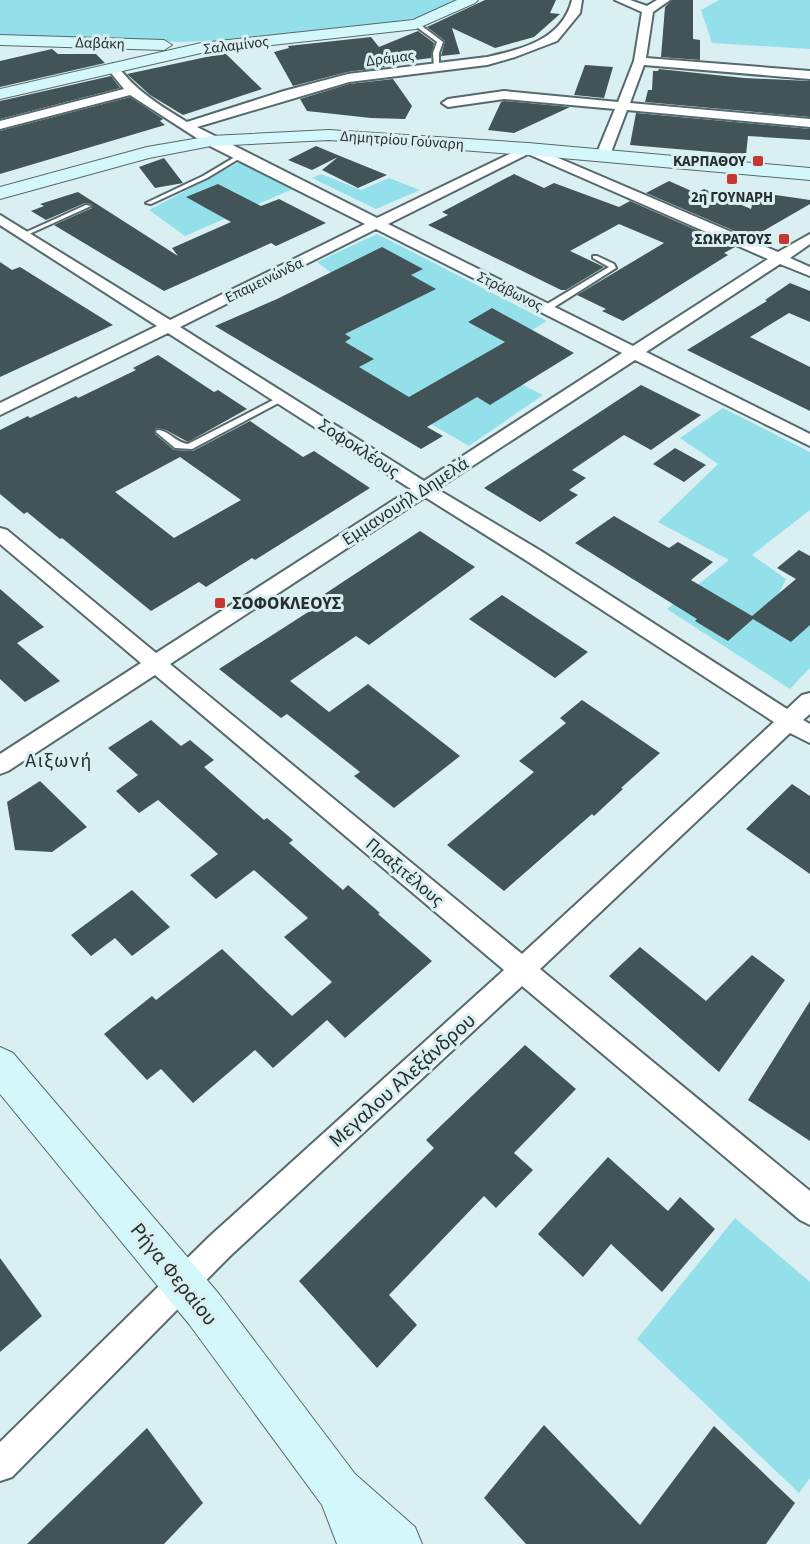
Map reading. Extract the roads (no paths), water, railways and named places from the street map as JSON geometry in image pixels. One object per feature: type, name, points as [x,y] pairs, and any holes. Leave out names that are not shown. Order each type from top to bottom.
[{"type":"street","name":"Σαλαμίνος","points":[[0,94],[201,48],[416,24],[470,0]]},
{"type":"street","name":"Δράμας","points":[[187,126],[288,94],[348,78],[487,61],[511,55],[553,39],[574,13],[577,0]]},
{"type":"street","points":[[620,0],[648,10]]},
{"type":"street","points":[[648,10],[665,0]]},
{"type":"street","points":[[603,155],[640,61],[648,10]]},
{"type":"street","name":"Δαβάκη","points":[[0,40],[201,48]]},
{"type":"street","points":[[640,61],[810,75]]},
{"type":"street","name":"Στράβωνος","points":[[113,68],[118,78],[132,91],[211,141],[810,441]]},
{"type":"street","points":[[0,126],[132,91]]},
{"type":"street","points":[[448,103],[504,95],[810,123]]},
{"type":"street","name":"Δημητρίου Γούναρη","points":[[0,193],[147,153],[211,141],[329,135],[603,155],[810,174]]},
{"type":"street","points":[[528,149],[810,272]]},
{"type":"street","name":"Επαμεινώνδα","points":[[0,410],[528,149]]},
{"type":"street","name":"Σοφοκλέους","points":[[0,219],[424,489],[534,556],[800,728]]},
{"type":"street","name":"Εμμανουήλ Δημελά","points":[[0,765],[810,238]]},
{"type":"street","name":"Πραξιτέλους","points":[[0,534],[522,970],[808,1203]]},
{"type":"street","name":"Μεγαλου Αλεξάνδρου","points":[[0,1465],[220,1246],[522,970],[800,728],[810,701]]},
{"type":"street","name":"Ρήγα Φεραίου","points":[[0,1065],[183,1283],[339,1490],[398,1544]]},
{"type":"street","name":"Ρήγα Φεραίου","points":[[339,1490],[361,1544]]},
{"type":"lane","points":[[416,24],[440,42],[436,54],[437,67]]},
{"type":"lane","points":[[149,203],[205,177],[240,156]]},
{"type":"lane","points":[[25,234],[88,206]]},
{"type":"lane","points":[[545,309],[613,268],[612,265],[595,257]]},
{"type":"lane","points":[[160,432],[178,446],[189,447],[282,399]]},
{"type":"place","name":"ΚΑΡΠΑΘΟΥ","points":[[758,161]]},
{"type":"place","name":"2η ΓΟΥΝΑΡΗ","points":[[732,179]]},
{"type":"place","name":"ΣΩΚΡΑΤΟΥΣ","points":[[784,239]]},
{"type":"place","name":"ΣΟΦΟΚΛΕΟΥΣ","points":[[220,603]]},
{"type":"district","name":"Αιξωνή","points":[[59,760]]}]
